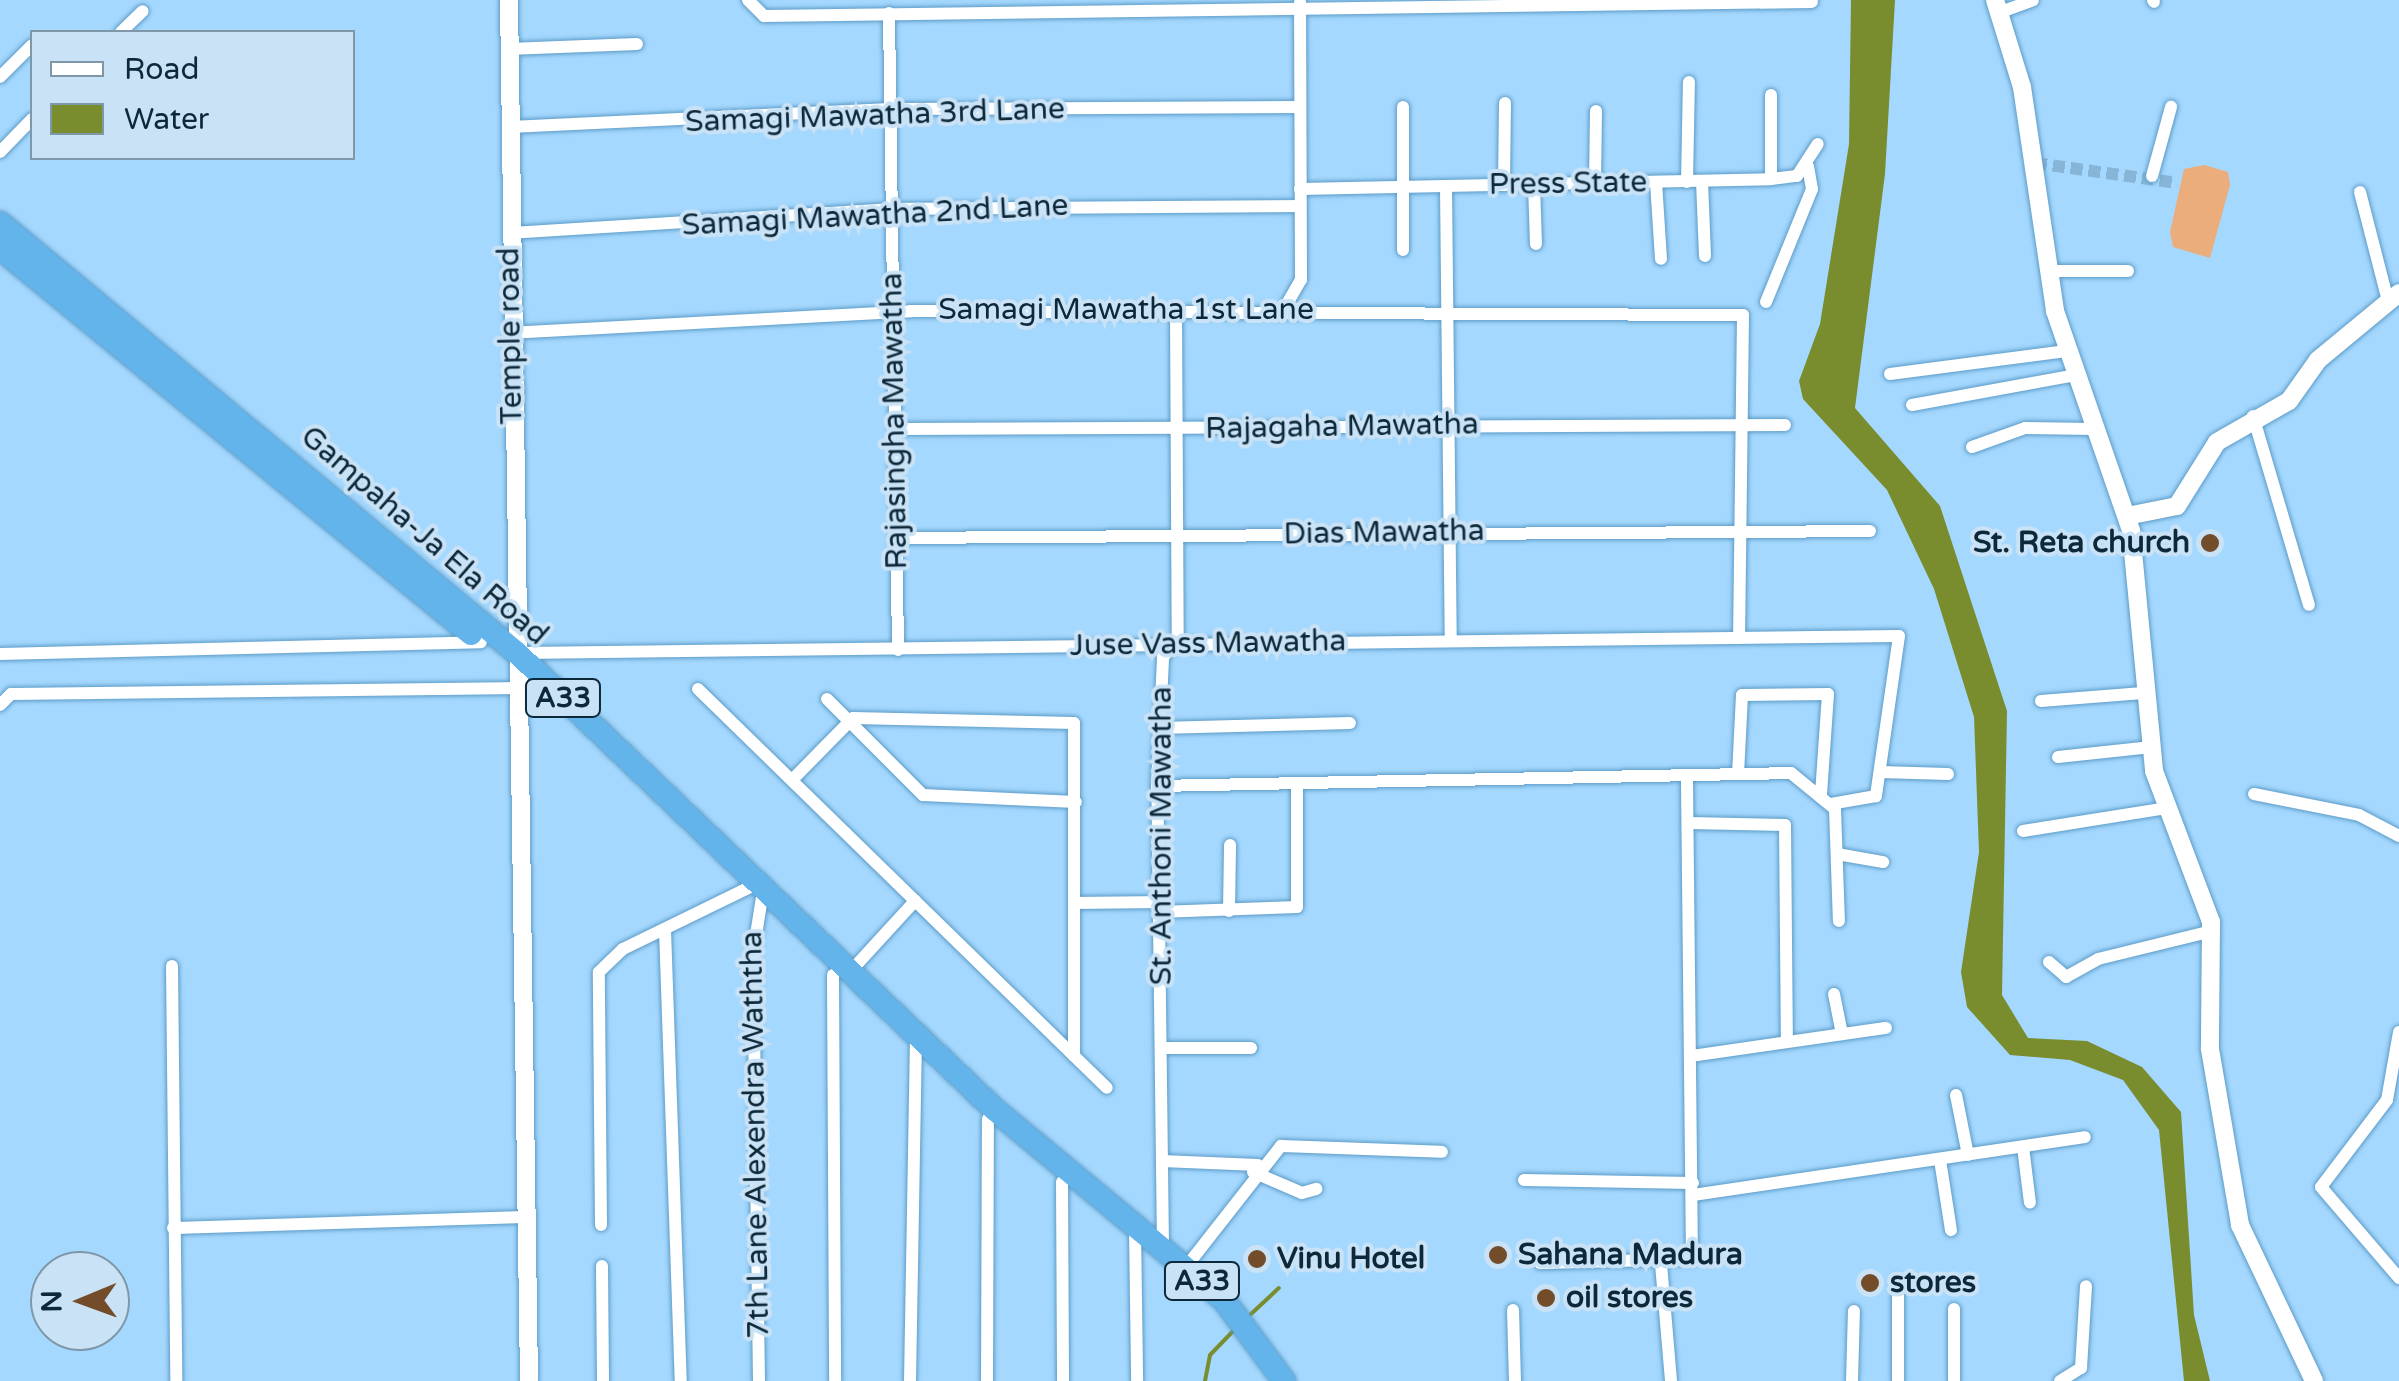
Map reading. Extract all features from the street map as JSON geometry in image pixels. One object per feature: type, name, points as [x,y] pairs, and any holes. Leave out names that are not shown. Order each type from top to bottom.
[{"type":"highway","name":"Gampaha-Ja Ela Road","points":[[0,223],[518,671],[914,1042],[1100,1201],[1186,1267],[1239,1315],[1284,1381]]},
{"type":"highway","name":"Gampaha-Ja Ela Road","points":[[0,248],[518,671]]},
{"type":"highway","name":"Gampaha-Ja Ela Road","points":[[914,1042],[988,1119],[1062,1182],[1100,1201]]},
{"type":"street","name":"Temple road","points":[[509,0],[510,334],[529,1381]]},
{"type":"street","points":[[748,0],[754,15],[808,7],[888,13],[1032,6],[1812,2]]},
{"type":"street","points":[[2033,0],[1997,6],[2022,87],[2048,272],[2067,351],[2127,516],[2151,747],[2166,808],[2212,931],[2210,1049],[2240,1225],[2314,1381]]},
{"type":"street","points":[[1284,309],[1301,280],[1300,4]]},
{"type":"street","points":[[122,30],[143,10]]},
{"type":"street","name":"Rajasingha Mawatha","points":[[888,13],[888,209],[899,429],[898,650]]},
{"type":"street","points":[[508,48],[637,44]]},
{"type":"street","points":[[0,77],[30,47]]},
{"type":"street","points":[[1689,82],[1694,181],[1706,256]]},
{"type":"street","points":[[1770,94],[1771,179]]},
{"type":"street","points":[[1504,185],[1505,103]]},
{"type":"street","name":"Samagi Mawatha 3rd Lane","points":[[510,127],[886,110],[1300,107]]},
{"type":"street","points":[[1403,107],[1403,250]]},
{"type":"street","points":[[2152,176],[2171,107]]},
{"type":"street","points":[[1595,183],[1596,111]]},
{"type":"street","points":[[0,152],[30,121]]},
{"type":"street","points":[[1766,302],[1812,189],[1808,166],[1818,144]]},
{"type":"street","name":"Press State","points":[[1300,189],[1771,179],[1808,166]]},
{"type":"street","points":[[1656,182],[1660,259]]},
{"type":"street","points":[[1534,184],[1536,244]]},
{"type":"street","points":[[1446,187],[1453,531],[1451,642]]},
{"type":"street","points":[[2127,516],[2177,506],[2217,442],[2253,416],[2289,401],[2318,360],[2393,295],[2360,192]]},
{"type":"street","name":"Samagi Mawatha 2nd Lane","points":[[510,233],[888,209],[1299,206]]},
{"type":"street","points":[[2048,272],[2128,271]]},
{"type":"street","name":"Samagi Mawatha 1st Lane","points":[[510,334],[896,312],[1284,309],[1450,315],[1743,315],[1740,425]]},
{"type":"street","name":"St. Anthoni Mawatha","points":[[1163,1249],[1157,786],[1163,657],[1178,642],[1176,312]]},
{"type":"street","points":[[1890,374],[2067,351]]},
{"type":"street","points":[[1912,405],[2075,375]]},
{"type":"street","points":[[2253,416],[2309,605]]},
{"type":"street","name":"Rajagaha Mawatha","points":[[899,429],[1179,431],[1785,424]]},
{"type":"street","points":[[1739,638],[1740,425]]},
{"type":"street","points":[[1972,447],[2025,428],[2094,429]]},
{"type":"street","name":"Dias Mawatha","points":[[898,538],[1176,538],[1453,531],[1870,531]]},
{"type":"street","name":"Juse Vass Mawatha","points":[[0,705],[11,694],[898,650],[1178,642],[1899,636],[1880,772]]},
{"type":"street","points":[[0,654],[482,642]]},
{"type":"street","points":[[698,689],[1108,1088]]},
{"type":"street","points":[[1738,774],[1742,695],[1828,694],[1826,800],[1837,854],[1839,921]]},
{"type":"street","points":[[2041,702],[2143,694]]},
{"type":"street","points":[[827,700],[934,799],[1076,802]]},
{"type":"street","points":[[792,780],[846,720],[1074,723],[1074,1056]]},
{"type":"street","points":[[1160,728],[1350,722]]},
{"type":"street","points":[[2058,757],[2151,747]]},
{"type":"street","points":[[1157,786],[1791,773],[1826,800],[1872,799],[1880,772],[1948,774]]},
{"type":"street","points":[[1540,1263],[1662,1264],[1692,1259],[1688,776]]},
{"type":"street","points":[[1076,903],[1229,912],[1297,907],[1297,782]]},
{"type":"street","points":[[2254,794],[2359,816],[2399,836]]},
{"type":"street","points":[[2023,831],[2166,808]]},
{"type":"street","points":[[1689,823],[1785,825],[1788,1041]]},
{"type":"street","points":[[1229,912],[1230,845]]},
{"type":"street","points":[[1837,854],[1883,862]]},
{"type":"street","points":[[602,1225],[599,972],[664,930],[755,892]]},
{"type":"street","name":"7th Lane Alexendra Waththa","points":[[755,892],[759,1381]]},
{"type":"street","points":[[835,1381],[841,974],[915,901]]},
{"type":"street","points":[[664,930],[682,1381]]},
{"type":"street","points":[[2050,962],[2066,977],[2098,959],[2212,931]]},
{"type":"street","points":[[172,966],[176,1381]]},
{"type":"street","points":[[1834,994],[1842,1034]]},
{"type":"street","points":[[1691,1056],[1886,1028]]},
{"type":"street","points":[[2399,1032],[2386,1100],[2321,1186],[2399,1278]]},
{"type":"street","points":[[910,1381],[914,1042]]},
{"type":"street","points":[[1162,1048],[1251,1048]]},
{"type":"street","points":[[1956,1095],[1968,1156]]},
{"type":"street","points":[[2386,1100],[2399,1113]]},
{"type":"street","points":[[987,1381],[988,1119]]},
{"type":"street","points":[[1524,1180],[1693,1189],[1940,1160],[2085,1136]]},
{"type":"street","points":[[1186,1267],[1255,1168],[1282,1146],[1442,1152]]},
{"type":"street","points":[[2023,1147],[2030,1203]]},
{"type":"street","points":[[1162,1160],[1255,1168],[1302,1193],[1316,1189]]},
{"type":"street","points":[[1940,1160],[1952,1230]]},
{"type":"street","points":[[1062,1182],[1062,1381]]},
{"type":"street","points":[[173,1228],[526,1217]]},
{"type":"street","points":[[1135,1228],[1137,1381]]},
{"type":"street","points":[[1662,1264],[1670,1381]]},
{"type":"street","points":[[602,1266],[604,1381]]},
{"type":"street","points":[[1898,1281],[1898,1381]]},
{"type":"street","points":[[2060,1381],[2081,1368],[2086,1286]]},
{"type":"street","points":[[1954,1309],[1954,1381]]},
{"type":"street","points":[[1514,1310],[1515,1381]]},
{"type":"street","points":[[1852,1381],[1854,1311]]},
{"type":"shaded area","points":[[2204,165],[2228,172],[2230,185],[2210,258],[2173,247],[2170,232],[2184,169]]},
{"type":"water","points":[[1851,0],[1895,0],[1885,174],[1855,408],[1940,506],[2007,711],[2002,995],[2028,1038],[2087,1041],[2142,1067],[2181,1112],[2194,1315],[2210,1381],[2184,1381],[2159,1130],[2123,1080],[2070,1060],[2010,1055],[1967,1007],[1961,972],[1979,852],[1974,717],[1934,589],[1887,490],[1803,399],[1799,381],[1820,324],[1849,144]]},
{"type":"waterway","points":[[1251,1314],[1279,1288]]},
{"type":"waterway","points":[[1205,1381],[1210,1355],[1236,1328]]},
{"type":"tunnel","points":[[2035,163],[2178,183]]},
{"type":"place","name":"St. Reta church","points":[[2210,543]]},
{"type":"place","name":"Sahana Madura","points":[[1498,1255]]},
{"type":"place","name":"Vinu Hotel","points":[[1257,1259]]},
{"type":"place","name":"stores","points":[[1870,1283]]},
{"type":"place","name":"oil stores","points":[[1546,1298]]}]
